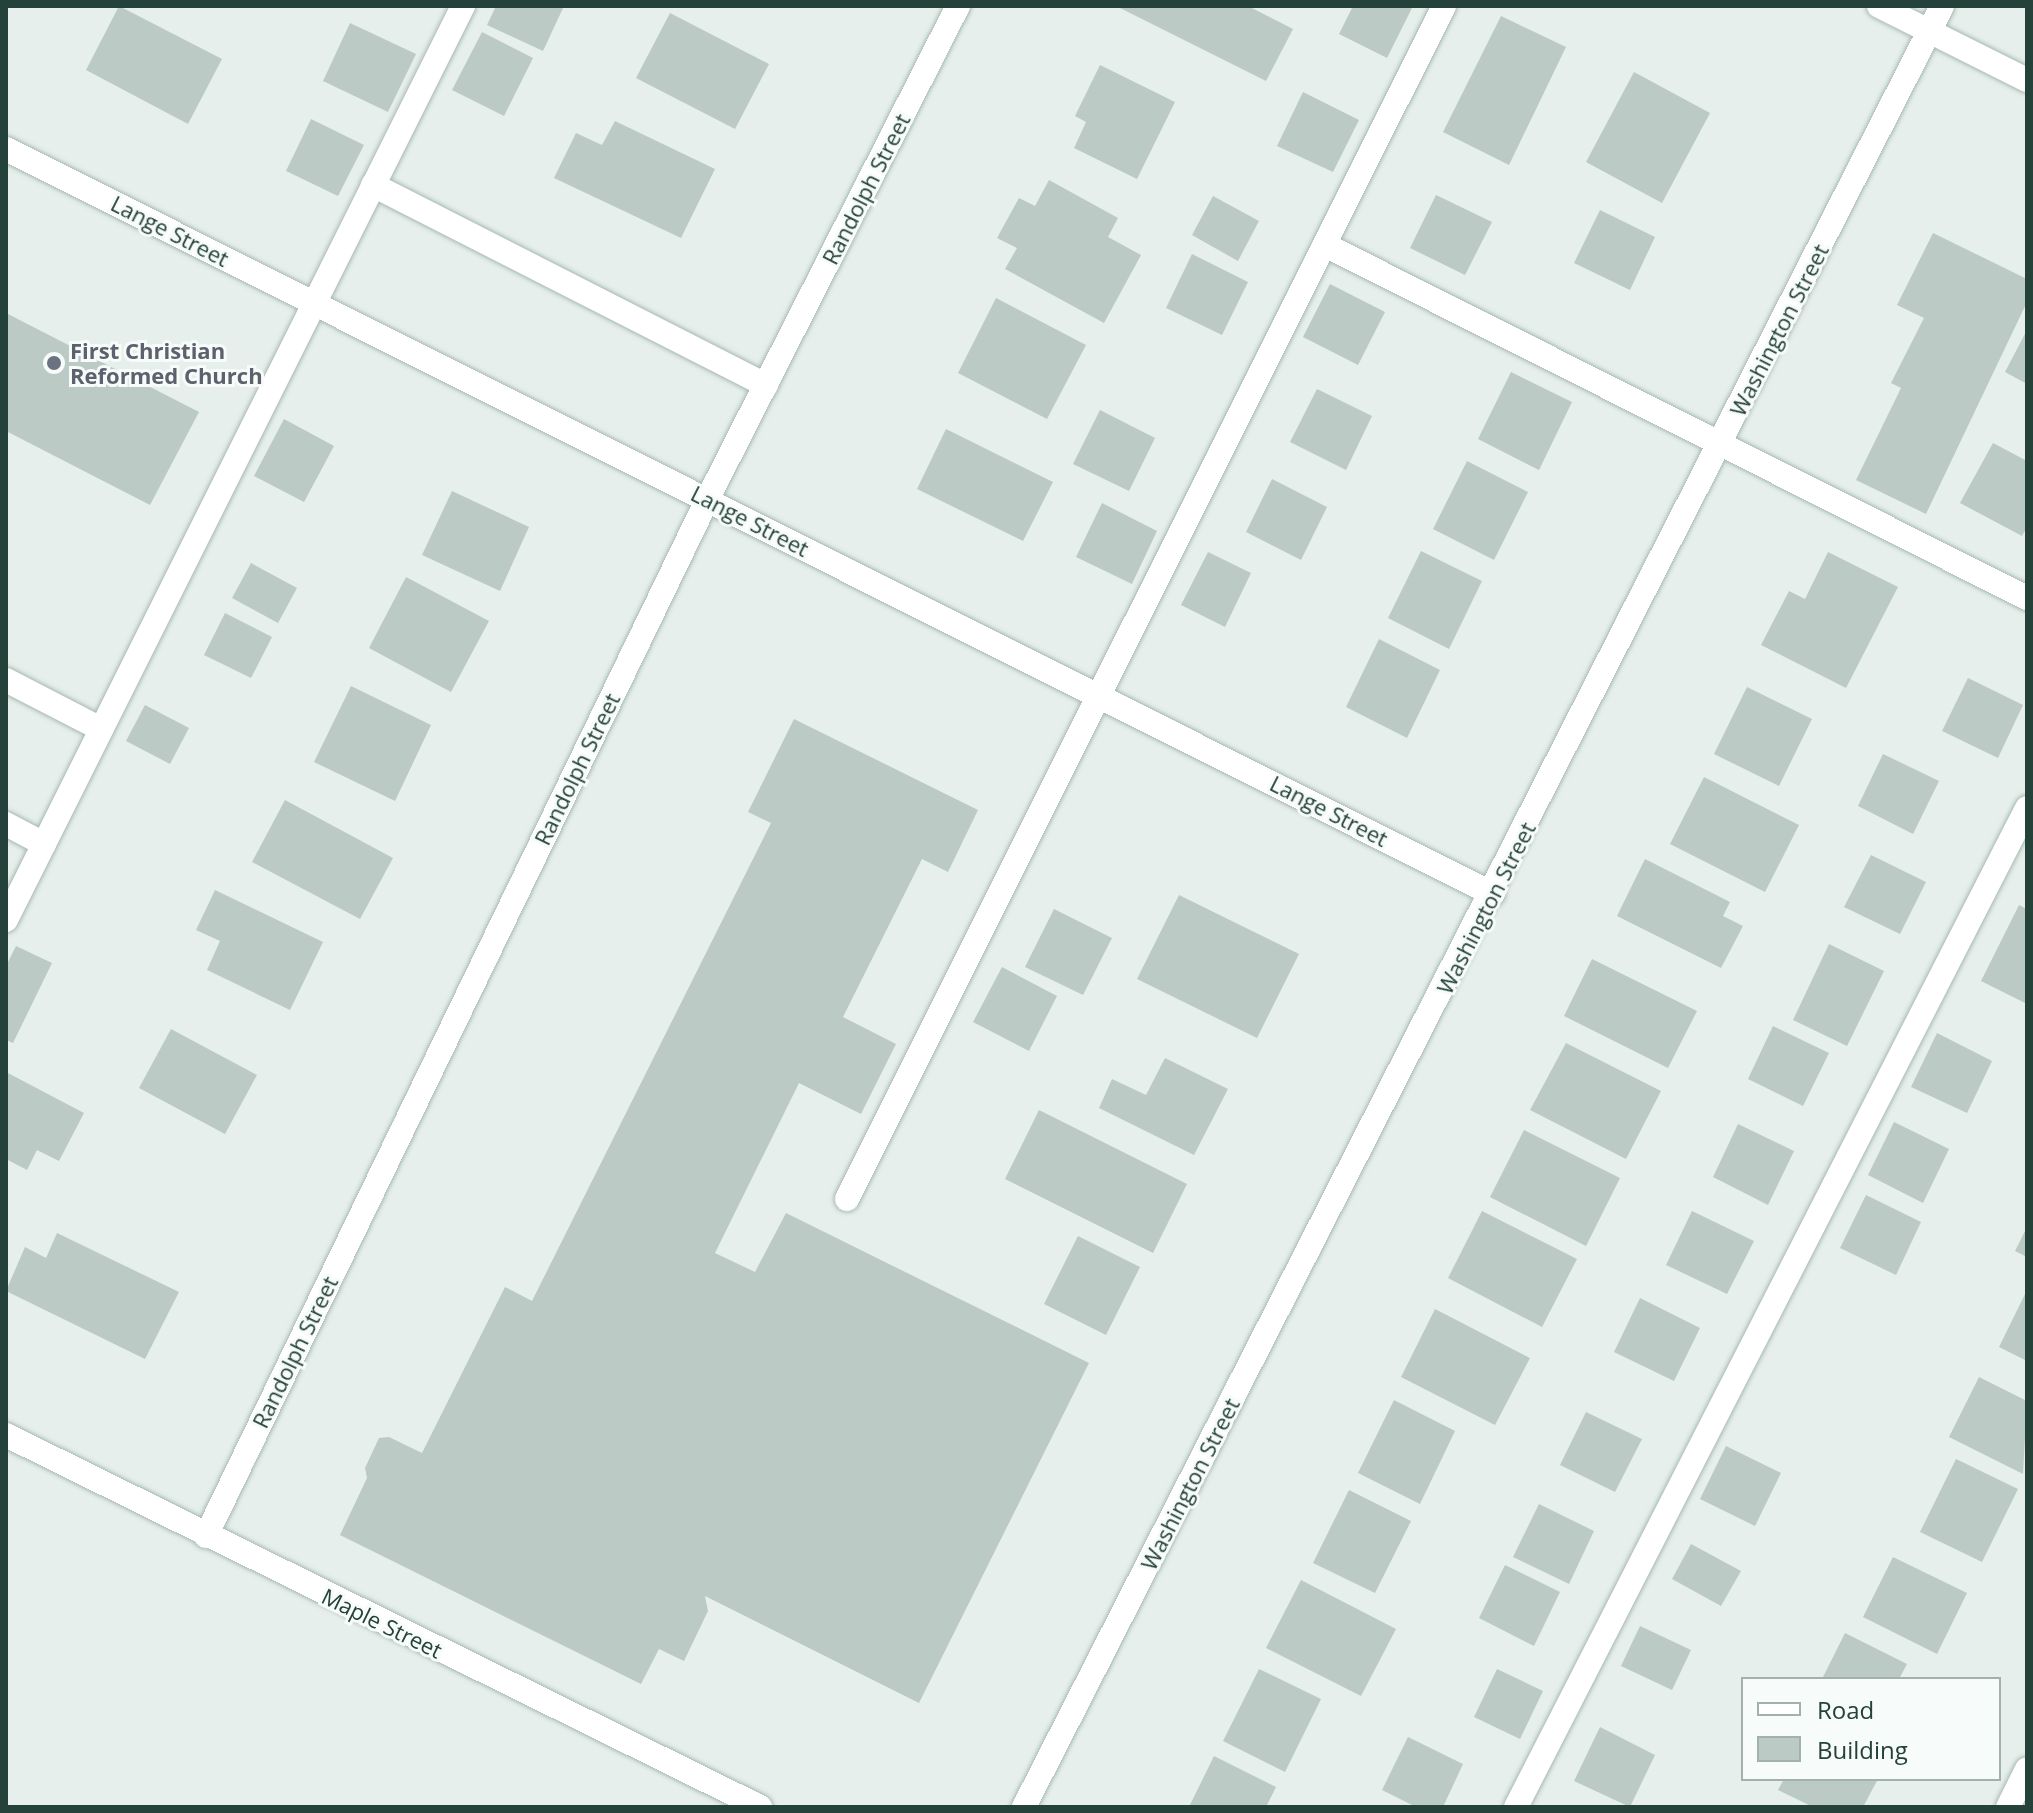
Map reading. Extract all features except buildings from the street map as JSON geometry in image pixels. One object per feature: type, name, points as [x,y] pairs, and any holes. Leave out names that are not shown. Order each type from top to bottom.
[{"type":"street","points":[[6,920],[463,6]]},
{"type":"street","name":"Randolph Street","points":[[206,1536],[707,500],[958,6]]},
{"type":"street","points":[[847,1199],[1444,6]]},
{"type":"street","points":[[1879,6],[2027,80]]},
{"type":"street","name":"Washington Street","points":[[1024,1807],[1493,894],[1942,6]]},
{"type":"street","name":"Lange Street","points":[[6,149],[1493,894]]},
{"type":"street","points":[[373,185],[766,385]]},
{"type":"street","points":[[1325,245],[2027,598]]},
{"type":"street","points":[[6,680],[101,729]]},
{"type":"street","points":[[1516,1807],[2027,808]]},
{"type":"street","points":[[6,824],[44,844]]},
{"type":"street","name":"Maple Street","points":[[6,1435],[760,1807]]},
{"type":"street","points":[[2008,1807],[2027,1769]]},
{"type":"place","name":"First Christian Reformed Church","points":[[54,363]]}]
